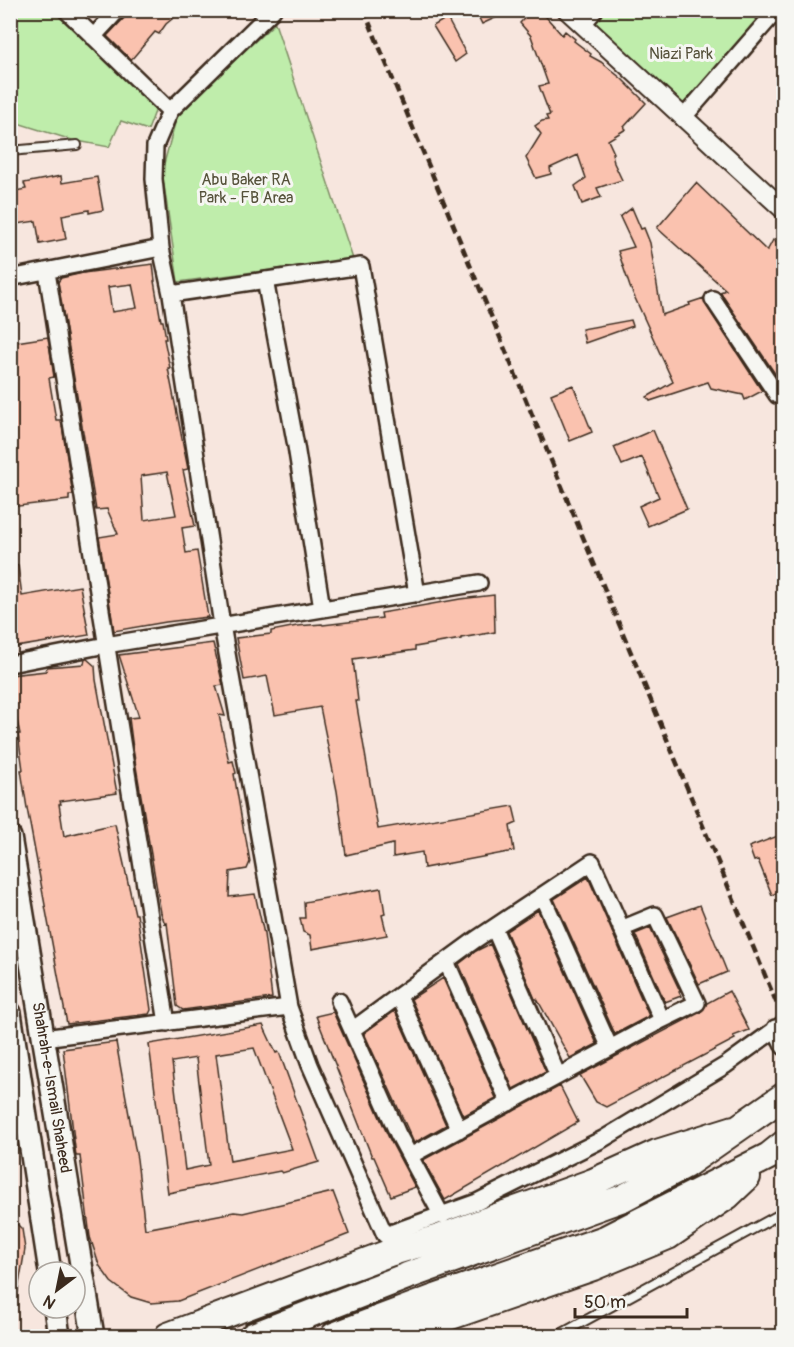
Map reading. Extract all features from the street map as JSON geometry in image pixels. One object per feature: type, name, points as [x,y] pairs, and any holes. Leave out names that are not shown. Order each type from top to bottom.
[{"type":"highway","points":[[253,1336],[407,1276],[623,1198],[685,1165],[783,1096]]},
{"type":"highway","points":[[168,1336],[389,1253],[439,1238],[593,1182],[657,1153],[734,1129]]},
{"type":"highway","points":[[334,1336],[605,1239],[776,1150]]},
{"type":"highway","points":[[393,1336],[592,1267],[668,1236],[727,1196],[776,1150]]},
{"type":"main road","name":"Shahrah-e-Ismail Shaheed","points":[[10,837],[93,1336]]},
{"type":"main road","name":"Shahrah-e-Ismail Shaheed","points":[[10,1012],[48,1260]]},
{"type":"main road","points":[[57,1320],[59,1336]]},
{"type":"street","points":[[66,10],[170,111]]},
{"type":"street","points":[[93,37],[118,10]]},
{"type":"street","points":[[273,10],[170,111],[155,146],[154,179],[161,248],[171,294],[222,625],[289,1007],[310,1065],[385,1235],[477,1203],[603,1139],[726,1065],[779,1025],[783,1047]]},
{"type":"street","points":[[567,10],[783,210]]},
{"type":"street","points":[[583,24],[595,10]]},
{"type":"street","points":[[683,118],[777,10]]},
{"type":"street","points":[[10,278],[161,248]]},
{"type":"street","points":[[171,294],[361,266],[417,594]]},
{"type":"street","points":[[47,272],[167,1023]]},
{"type":"street","points":[[265,280],[296,446],[322,608]]},
{"type":"street","points":[[713,299],[777,395],[783,393]]},
{"type":"street","points":[[10,664],[106,645],[479,583]]},
{"type":"street","points":[[352,1030],[446,961],[592,862],[662,1020]]},
{"type":"street","points":[[542,896],[610,1048]]},
{"type":"street","points":[[410,1156],[697,1003],[655,915],[621,928]]},
{"type":"street","points":[[494,928],[558,1076]]},
{"type":"street","points":[[446,961],[509,1103]]},
{"type":"street","points":[[399,996],[459,1130]]},
{"type":"street","points":[[339,1001],[398,1134],[442,1216]]},
{"type":"street","points":[[43,1038],[289,1007]]},
{"type":"lane","points":[[10,151],[77,145]]},
{"type":"lane","points":[[557,1336],[783,1212]]},
{"type":"green space","points":[[11,11],[53,11],[157,106],[148,130],[121,121],[109,147],[72,140],[11,121]]},
{"type":"green space","name":"Niazi Park","points":[[595,11],[779,11],[684,118],[583,24]]},
{"type":"green space","name":"Abu Baker RA Park - FB Area","points":[[275,23],[353,259],[178,282],[162,171],[178,112]]},
{"type":"building","points":[[128,10],[183,10],[166,24],[159,34],[155,32],[131,60],[107,36],[125,17]]},
{"type":"building","points":[[475,10],[512,10],[482,24]]},
{"type":"building","points":[[532,10],[540,10],[562,35],[565,31],[575,39],[574,41],[591,54],[590,56],[622,79],[646,103],[624,127],[626,129],[608,140],[614,153],[612,153],[614,163],[622,180],[597,188],[601,197],[582,204],[575,186],[586,178],[578,155],[550,168],[551,174],[536,178],[526,158],[541,134],[535,126],[548,120],[546,116],[550,115],[539,86],[548,84],[531,36],[520,23]]},
{"type":"building","points":[[447,18],[466,54],[455,62],[433,26]]},
{"type":"building","points":[[61,176],[62,183],[97,177],[103,210],[62,215],[66,239],[40,244],[36,221],[10,225],[10,192],[26,189],[24,183]]},
{"type":"building","points":[[696,183],[767,251],[773,240],[783,247],[780,255],[783,259],[783,379],[780,381],[720,292],[726,290],[657,228]]},
{"type":"building","points":[[632,208],[650,243],[662,315],[704,298],[705,304],[762,391],[745,400],[743,395],[711,388],[708,382],[650,401],[647,397],[673,382],[630,287],[618,251],[634,247],[620,217]]},
{"type":"building","points":[[153,264],[154,281],[166,339],[164,339],[170,368],[168,368],[188,469],[183,470],[195,526],[182,528],[186,553],[197,551],[208,617],[114,631],[99,537],[118,534],[107,509],[96,510],[58,282],[61,278]],"holes":[[[132,284],[137,308],[112,312],[108,287]],[[167,472],[176,515],[144,520],[141,476]]]},
{"type":"building","points":[[631,320],[633,326],[585,343],[582,329]]},
{"type":"building","points":[[48,337],[54,377],[49,378],[56,420],[61,420],[73,495],[69,495],[69,500],[10,507],[10,343]]},
{"type":"building","points":[[573,385],[592,432],[570,441],[551,394]]},
{"type":"building","points":[[653,430],[687,509],[648,526],[639,506],[659,497],[642,457],[622,465],[614,447]]},
{"type":"building","points":[[18,565],[22,596],[80,586],[89,635],[10,648],[10,566]]},
{"type":"building","points":[[494,595],[495,632],[415,647],[415,650],[353,659],[358,701],[356,701],[378,829],[513,806],[517,823],[510,826],[514,851],[424,868],[422,852],[393,857],[393,844],[346,855],[337,791],[320,707],[275,715],[267,676],[244,680],[236,638],[271,634],[271,631],[297,626],[382,618],[381,613]]},
{"type":"building","points":[[213,643],[223,685],[216,686],[225,716],[219,715],[229,762],[233,761],[236,773],[234,774],[250,862],[247,869],[230,872],[229,897],[255,894],[264,934],[272,998],[183,1010],[177,1006],[167,923],[165,924],[161,913],[133,749],[129,718],[139,717],[119,655]]},
{"type":"building","points":[[85,659],[95,666],[117,793],[60,801],[64,836],[115,824],[135,914],[137,914],[151,1010],[149,1014],[67,1024],[27,808],[21,770],[23,770],[18,734],[20,734],[10,689],[10,675],[46,671],[47,667],[84,664]]},
{"type":"building","points":[[783,834],[783,890],[772,895],[758,860],[754,861],[749,847]]},
{"type":"building","points":[[588,877],[649,1016],[615,1034],[554,899]]},
{"type":"building","points":[[381,888],[385,914],[382,915],[387,935],[312,949],[310,935],[303,932],[300,918],[305,918],[304,902]]},
{"type":"building","points":[[700,905],[727,972],[699,984],[667,917]]},
{"type":"building","points":[[538,910],[597,1044],[570,1058],[535,999],[506,931]]},
{"type":"building","points":[[650,928],[680,991],[681,996],[665,1002],[635,934]]},
{"type":"building","points":[[490,944],[546,1072],[513,1089],[459,964]]},
{"type":"building","points":[[443,978],[496,1098],[463,1116],[411,999]]},
{"type":"building","points":[[729,991],[749,1030],[733,1036],[735,1039],[606,1107],[596,1102],[580,1075],[701,1012],[707,1003]]},
{"type":"building","points":[[395,1011],[446,1125],[414,1143],[364,1033]]},
{"type":"building","points":[[333,1012],[389,1138],[415,1187],[391,1196],[372,1157],[316,1016]]},
{"type":"building","points":[[263,1025],[276,1053],[279,1052],[319,1162],[282,1173],[280,1171],[168,1193],[149,1044]],"holes":[[[254,1048],[292,1149],[230,1161],[216,1054]],[[196,1058],[209,1165],[185,1170],[172,1062]]]},
{"type":"building","points":[[116,1042],[137,1159],[145,1229],[234,1212],[243,1213],[333,1192],[349,1234],[178,1301],[151,1303],[131,1297],[111,1282],[99,1265],[90,1237],[80,1156],[76,1156],[63,1049]]},
{"type":"building","points":[[560,1086],[578,1122],[445,1200],[423,1160]]},
{"type":"building","points":[[10,1217],[22,1229],[25,1249],[16,1302],[10,1301]]},
{"type":"railway","points":[[364,10],[784,1021]]}]
